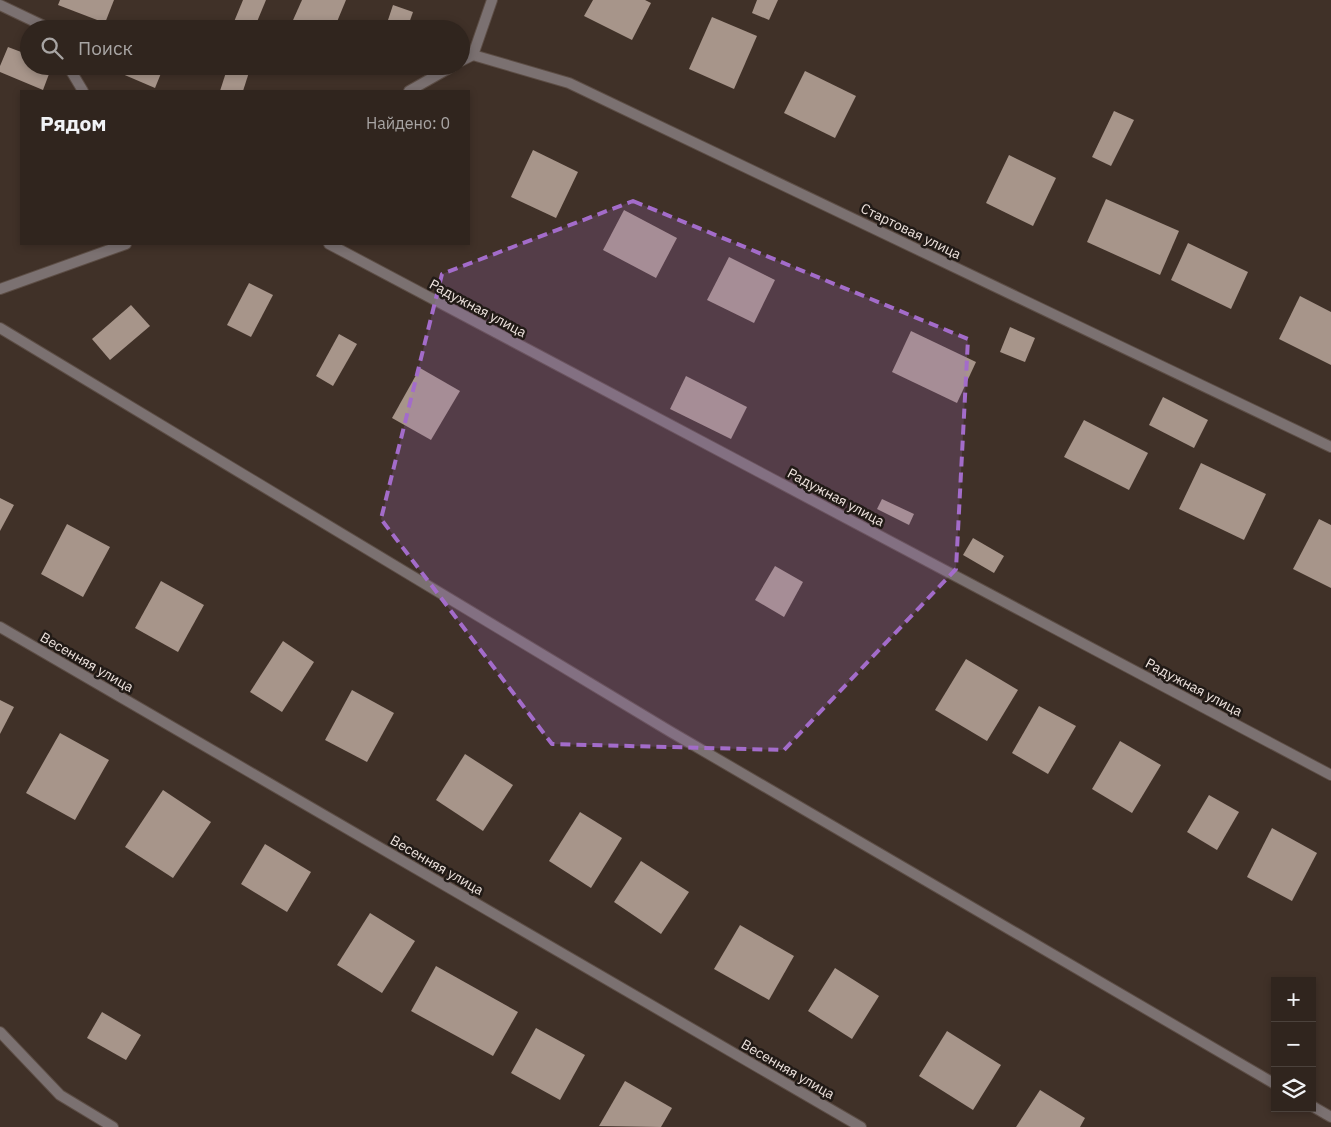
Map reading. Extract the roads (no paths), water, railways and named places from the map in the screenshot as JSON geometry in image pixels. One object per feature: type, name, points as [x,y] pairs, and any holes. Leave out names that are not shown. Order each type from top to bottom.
[{"type":"street","points":[[470,56],[473,54],[492,0]]},
{"type":"street","points":[[0,5],[31,20]]},
{"type":"street","name":"Стартовая улица","points":[[473,54],[569,83],[1331,447]]},
{"type":"street","points":[[73,75],[82,90]]},
{"type":"street","points":[[411,90],[437,75]]},
{"type":"street","points":[[0,289],[123,245]]},
{"type":"street","name":"Радужная улица","points":[[331,245],[1331,775]]},
{"type":"street","points":[[0,328],[671,732],[1271,1082]]},
{"type":"street","name":"Весенняя улица","points":[[0,627],[861,1127]]},
{"type":"street","points":[[0,1032],[60,1095],[113,1127]]},
{"type":"street","points":[[1316,1108],[1331,1117]]}]
